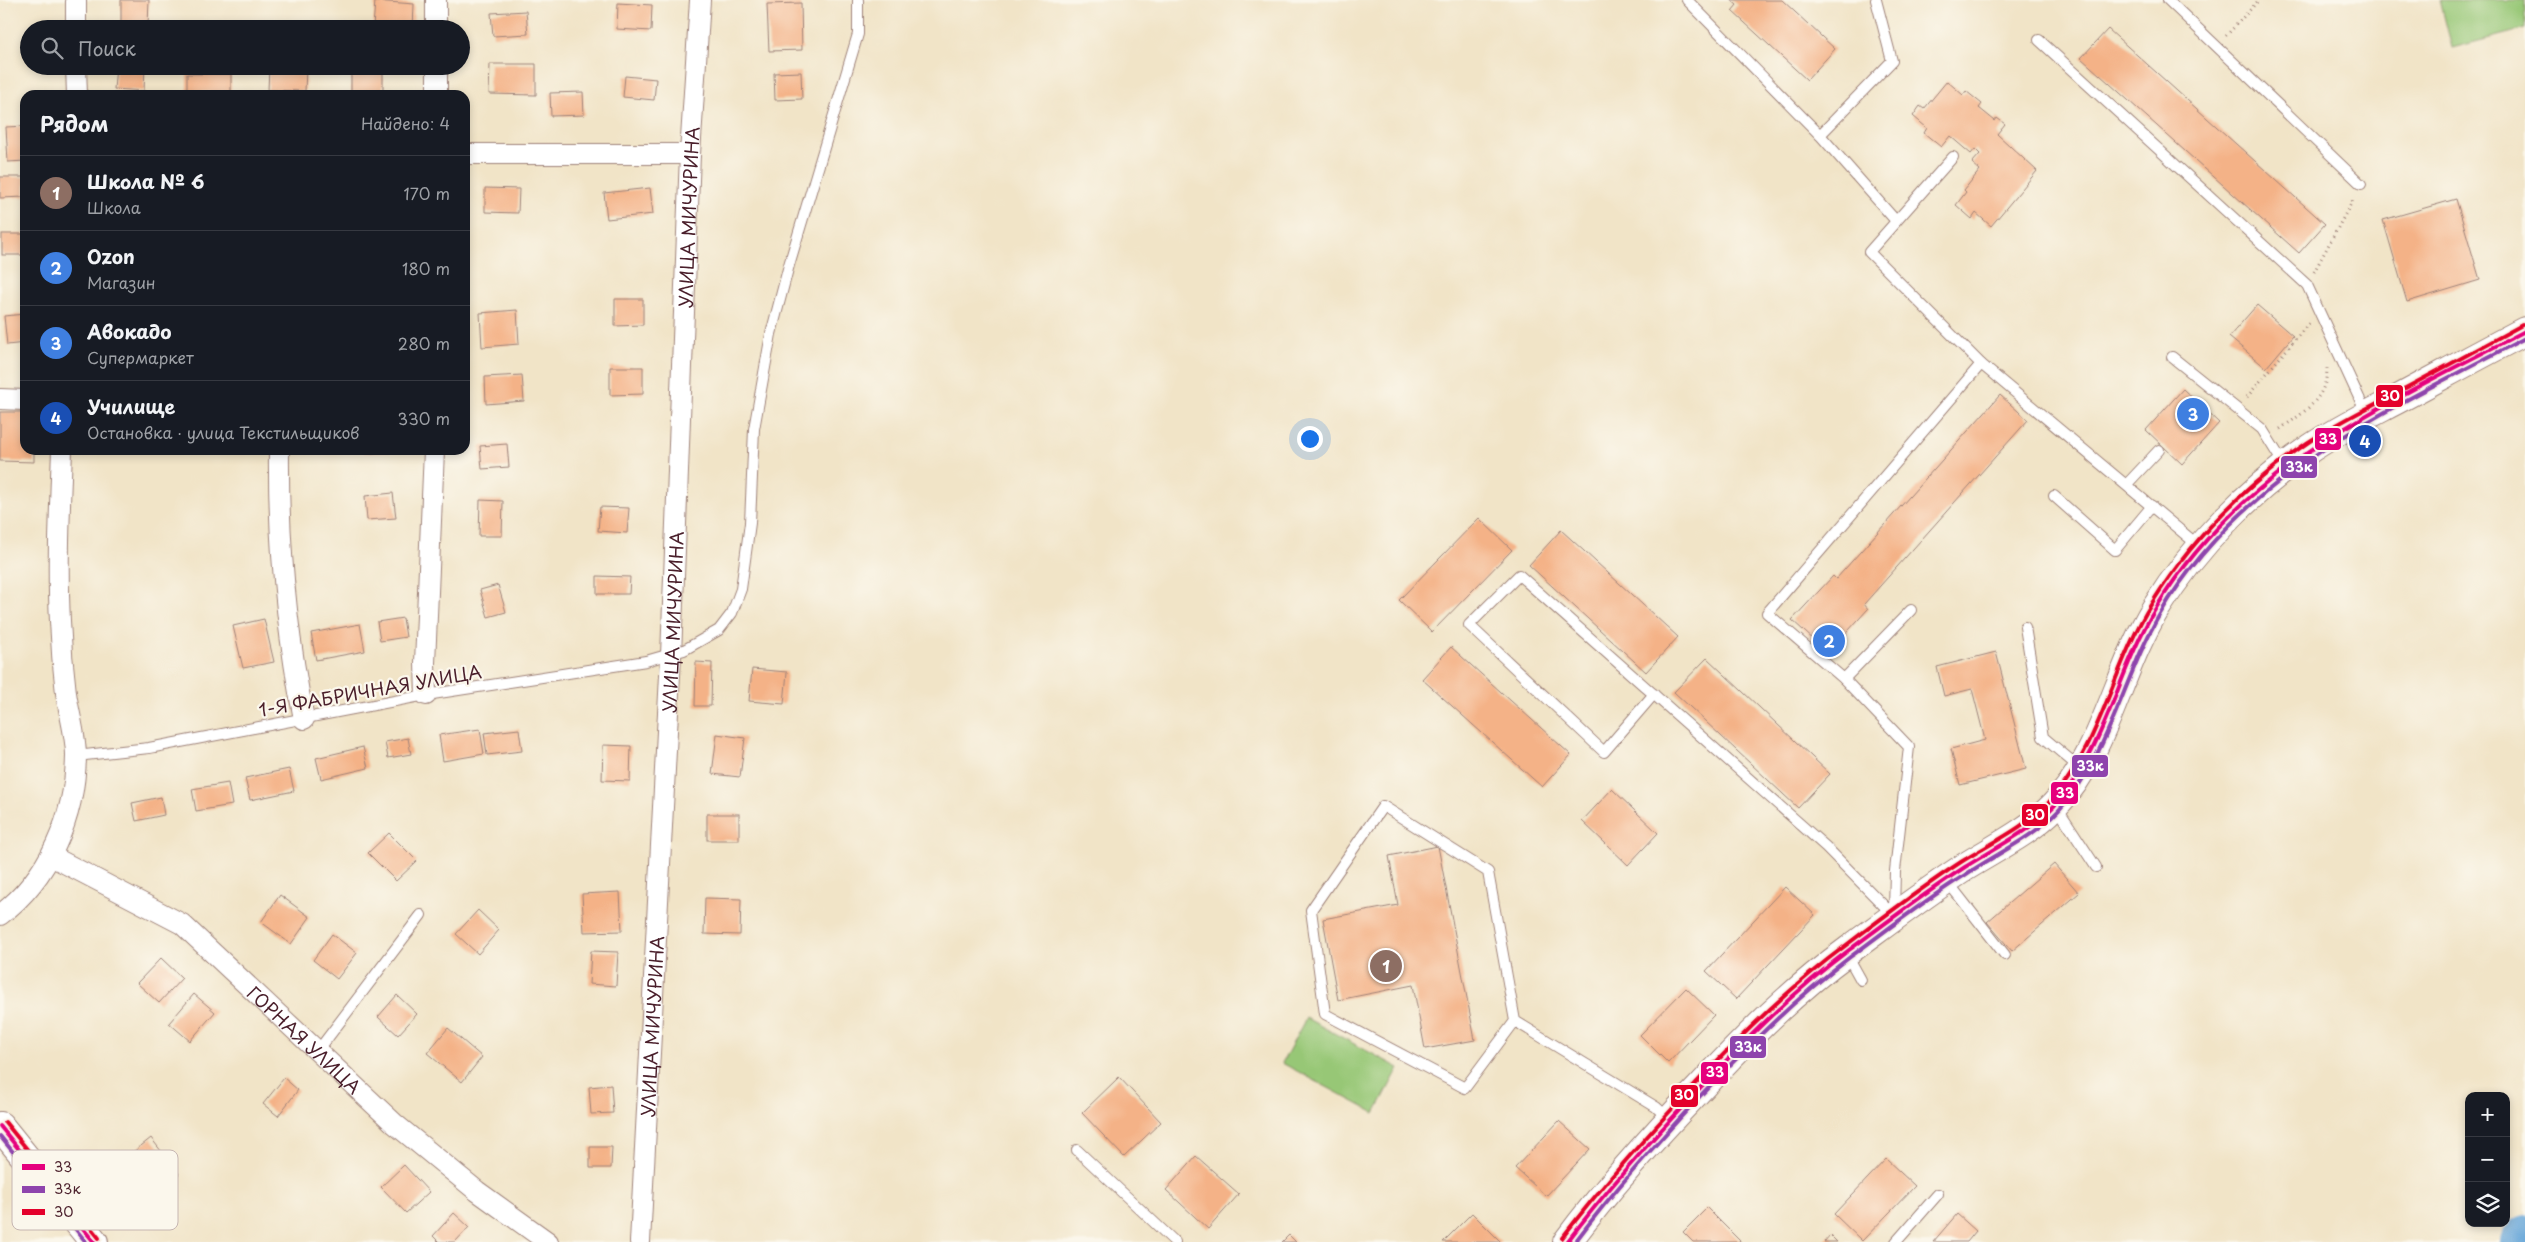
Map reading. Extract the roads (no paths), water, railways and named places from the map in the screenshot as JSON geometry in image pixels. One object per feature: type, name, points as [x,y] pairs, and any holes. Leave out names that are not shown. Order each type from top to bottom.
[{"type":"main road","points":[[1567,1242],[1617,1179],[1669,1119],[1758,1028],[1846,952],[1946,880],[2026,829],[2055,805],[2081,768],[2096,740],[2138,639],[2157,605],[2200,546],[2240,506],[2286,467],[2323,441],[2525,331]]},
{"type":"main road","points":[[0,1126],[19,1150]]},
{"type":"main road","points":[[84,1230],[94,1242]]},
{"type":"street","points":[[76,0],[76,20]]},
{"type":"street","points":[[436,0],[436,20]]},
{"type":"street","name":"УЛИЦА МИЧУРИНА","points":[[640,1242],[670,656],[690,154],[700,0]]},
{"type":"street","points":[[76,75],[77,90]]},
{"type":"street","points":[[437,75],[437,90]]},
{"type":"street","points":[[470,154],[690,154]]},
{"type":"street","points":[[0,400],[20,400]]},
{"type":"street","points":[[0,915],[28,887],[51,856],[68,812],[76,756],[66,691],[58,587],[62,455]]},
{"type":"street","points":[[279,455],[279,527],[283,589],[291,649],[304,718]]},
{"type":"street","points":[[426,695],[425,663],[434,455]]},
{"type":"street","name":"ГОРНАЯ УЛИЦА","points":[[51,856],[182,924],[317,1052],[424,1148],[477,1191],[548,1242]]},
{"type":"lane","name":"1-Я ФАБРИЧНАЯ УЛИЦА","points":[[76,756],[157,746],[426,695],[670,656],[696,645],[719,630],[732,613],[738,601],[748,542],[754,429],[762,378],[788,265],[858,34],[858,0]]},
{"type":"lane","points":[[1687,0],[1820,135],[1896,221]]},
{"type":"lane","points":[[1820,135],[1892,61],[1876,0]]},
{"type":"lane","points":[[2175,2],[2217,46],[2361,184]]},
{"type":"lane","points":[[2039,40],[2307,286],[2367,416]]},
{"type":"lane","points":[[1952,157],[1869,252],[1981,364],[2200,546]]},
{"type":"lane","points":[[2172,357],[2262,429],[2286,467]]},
{"type":"lane","points":[[1894,916],[1895,871],[1909,747],[1844,679],[1767,613],[1981,364]]},
{"type":"lane","points":[[2127,484],[2159,450]]},
{"type":"lane","points":[[2054,496],[2115,550],[2152,506]]},
{"type":"lane","points":[[1654,694],[1604,752],[1469,625],[1519,575],[1654,694],[1826,847],[1894,916]]},
{"type":"lane","points":[[1844,679],[1911,610]]},
{"type":"lane","points":[[2026,627],[2043,736],[2081,768]]},
{"type":"lane","points":[[2055,805],[2096,867]]},
{"type":"lane","points":[[1515,1021],[1465,1088],[1325,1014],[1311,910],[1383,806],[1488,872],[1515,1021],[1656,1107],[1669,1119]]},
{"type":"lane","points":[[1946,880],[2006,955]]},
{"type":"lane","points":[[317,1052],[421,915]]},
{"type":"lane","points":[[1846,952],[1861,980]]},
{"type":"lane","points":[[1077,1150],[1175,1242]]},
{"type":"lane","points":[[1896,1242],[1938,1194]]},
{"type":"waterway","points":[[2519,1242],[2525,1234]]},
{"type":"place","name":"Авокадо","points":[[2193,414]]},
{"type":"place","name":"Училище","points":[[2365,441]]},
{"type":"place","name":"Ozon","points":[[1829,641]]},
{"type":"place","name":"Школа № 6","points":[[1386,966]]}]
